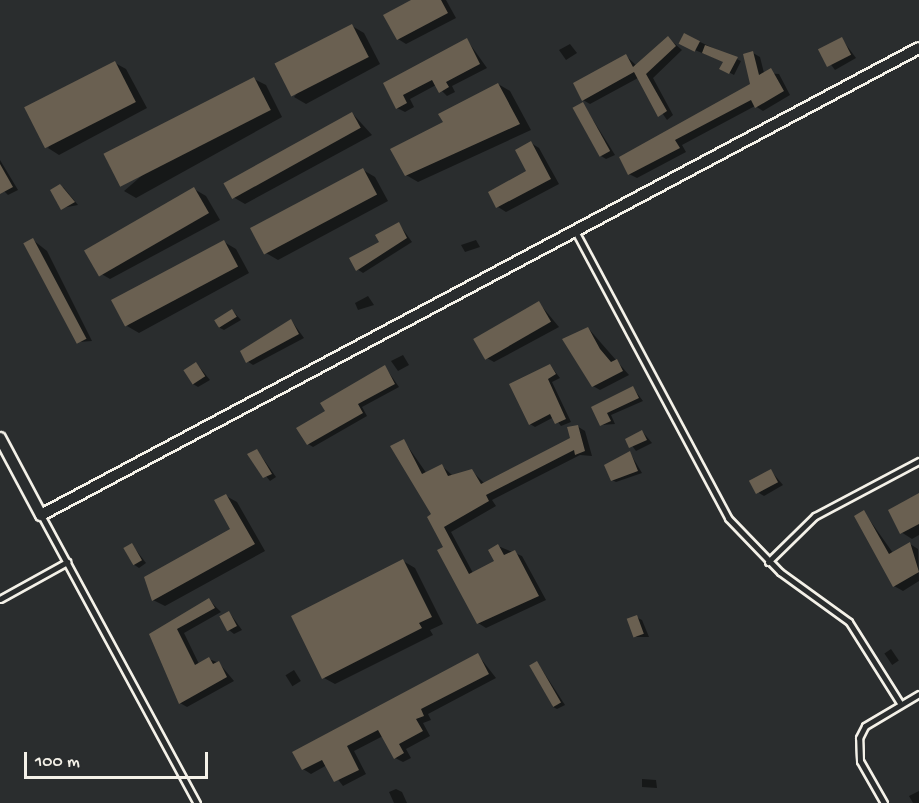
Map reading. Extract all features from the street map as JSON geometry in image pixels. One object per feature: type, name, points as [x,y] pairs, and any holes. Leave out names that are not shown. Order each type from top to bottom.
[{"type":"street","points":[[0,438],[41,515],[919,48]]},
{"type":"lane","points":[[575,229],[728,518],[768,562],[849,622],[900,703]]},
{"type":"lane","points":[[768,562],[815,516],[919,461]]},
{"type":"lane","points":[[41,515],[197,803]]},
{"type":"lane","points":[[0,599],[67,562]]},
{"type":"lane","points":[[884,803],[860,761],[859,738],[865,726],[900,703],[919,694]]},
{"type":"building","points":[[411,0],[441,0],[448,13],[397,40],[383,15]]},
{"type":"building","points":[[352,24],[369,57],[291,96],[274,63]]},
{"type":"building","points":[[684,33],[700,41],[695,52],[679,44]]},
{"type":"building","points":[[668,36],[676,46],[646,74],[667,111],[658,117],[634,72],[582,101],[573,83],[626,54],[633,67]]},
{"type":"building","points":[[842,37],[851,55],[827,67],[818,49]]},
{"type":"building","points":[[467,38],[480,64],[446,82],[449,87],[439,93],[432,80],[403,95],[407,103],[396,109],[383,83]]},
{"type":"building","points":[[705,45],[738,57],[729,74],[719,69],[723,62],[702,53]]},
{"type":"building","points":[[753,51],[759,75],[771,68],[784,91],[755,108],[751,100],[675,140],[680,148],[628,175],[619,157],[750,84],[743,54]]},
{"type":"building","points":[[115,61],[136,102],[45,148],[24,107]]},
{"type":"building","points":[[254,77],[271,110],[120,187],[103,154]]},
{"type":"building","points":[[498,83],[520,124],[405,176],[390,149],[443,122],[438,114]]},
{"type":"building","points":[[583,102],[610,151],[600,157],[573,108]]},
{"type":"building","points":[[352,112],[361,128],[232,199],[223,183]]},
{"type":"building","points":[[531,141],[551,179],[496,208],[488,192],[526,171],[515,150]]},
{"type":"building","points":[[0,164],[13,187],[0,194]]},
{"type":"building","points":[[363,168],[377,194],[264,255],[250,228]]},
{"type":"building","points":[[60,184],[75,202],[61,210],[50,190]]},
{"type":"building","points":[[194,187],[209,213],[99,276],[84,250]]},
{"type":"building","points":[[399,222],[407,238],[356,271],[349,258],[379,242],[375,235]]},
{"type":"building","points":[[33,238],[87,339],[77,344],[23,243]]},
{"type":"building","points":[[224,240],[238,266],[125,327],[111,300]]},
{"type":"building","points":[[539,301],[551,322],[485,360],[473,339]]},
{"type":"building","points":[[232,309],[237,317],[219,328],[214,320]]},
{"type":"building","points":[[291,319],[299,334],[246,363],[240,351]]},
{"type":"building","points":[[588,327],[600,349],[611,362],[617,359],[623,371],[592,387],[562,339]]},
{"type":"building","points":[[196,362],[205,376],[193,384],[183,370]]},
{"type":"building","points":[[550,364],[556,374],[548,379],[566,419],[555,424],[550,414],[529,425],[509,384]]},
{"type":"building","points":[[385,365],[395,384],[358,404],[363,413],[307,445],[296,428],[325,411],[320,403]]},
{"type":"building","points":[[633,386],[639,398],[607,413],[611,421],[600,426],[591,407]]},
{"type":"building","points":[[578,425],[585,451],[575,455],[574,450],[486,495],[489,501],[444,527],[469,574],[494,561],[488,550],[498,544],[504,555],[515,550],[539,596],[477,624],[437,550],[443,547],[427,517],[431,514],[390,446],[404,439],[422,474],[442,464],[448,476],[472,469],[481,484],[570,438],[567,427]]},
{"type":"building","points":[[642,430],[647,440],[629,448],[625,439]]},
{"type":"building","points":[[257,449],[272,474],[263,478],[247,454]]},
{"type":"building","points":[[630,451],[638,471],[611,481],[604,465]]},
{"type":"building","points":[[771,469],[778,482],[756,494],[749,481]]},
{"type":"building","points":[[919,493],[919,524],[900,534],[888,510]]},
{"type":"building","points":[[226,494],[255,544],[152,601],[144,577],[230,529],[214,500]]},
{"type":"building","points":[[864,510],[889,554],[910,542],[919,572],[893,587],[854,516]]},
{"type":"building","points":[[132,543],[142,560],[133,565],[123,548]]},
{"type":"building","points":[[403,559],[432,617],[419,623],[422,628],[322,679],[291,616]]},
{"type":"building","points":[[209,598],[215,608],[177,629],[195,665],[209,657],[213,664],[219,661],[227,677],[179,704],[149,634]]},
{"type":"building","points":[[229,611],[237,626],[227,631],[219,616]]},
{"type":"building","points":[[637,615],[644,634],[634,638],[627,619]]},
{"type":"building","points":[[478,653],[489,674],[421,709],[424,716],[416,719],[423,731],[399,744],[404,753],[394,759],[378,730],[347,746],[359,770],[334,782],[322,760],[302,770],[292,752]]},
{"type":"building","points":[[537,661],[561,703],[553,707],[529,666]]}]
